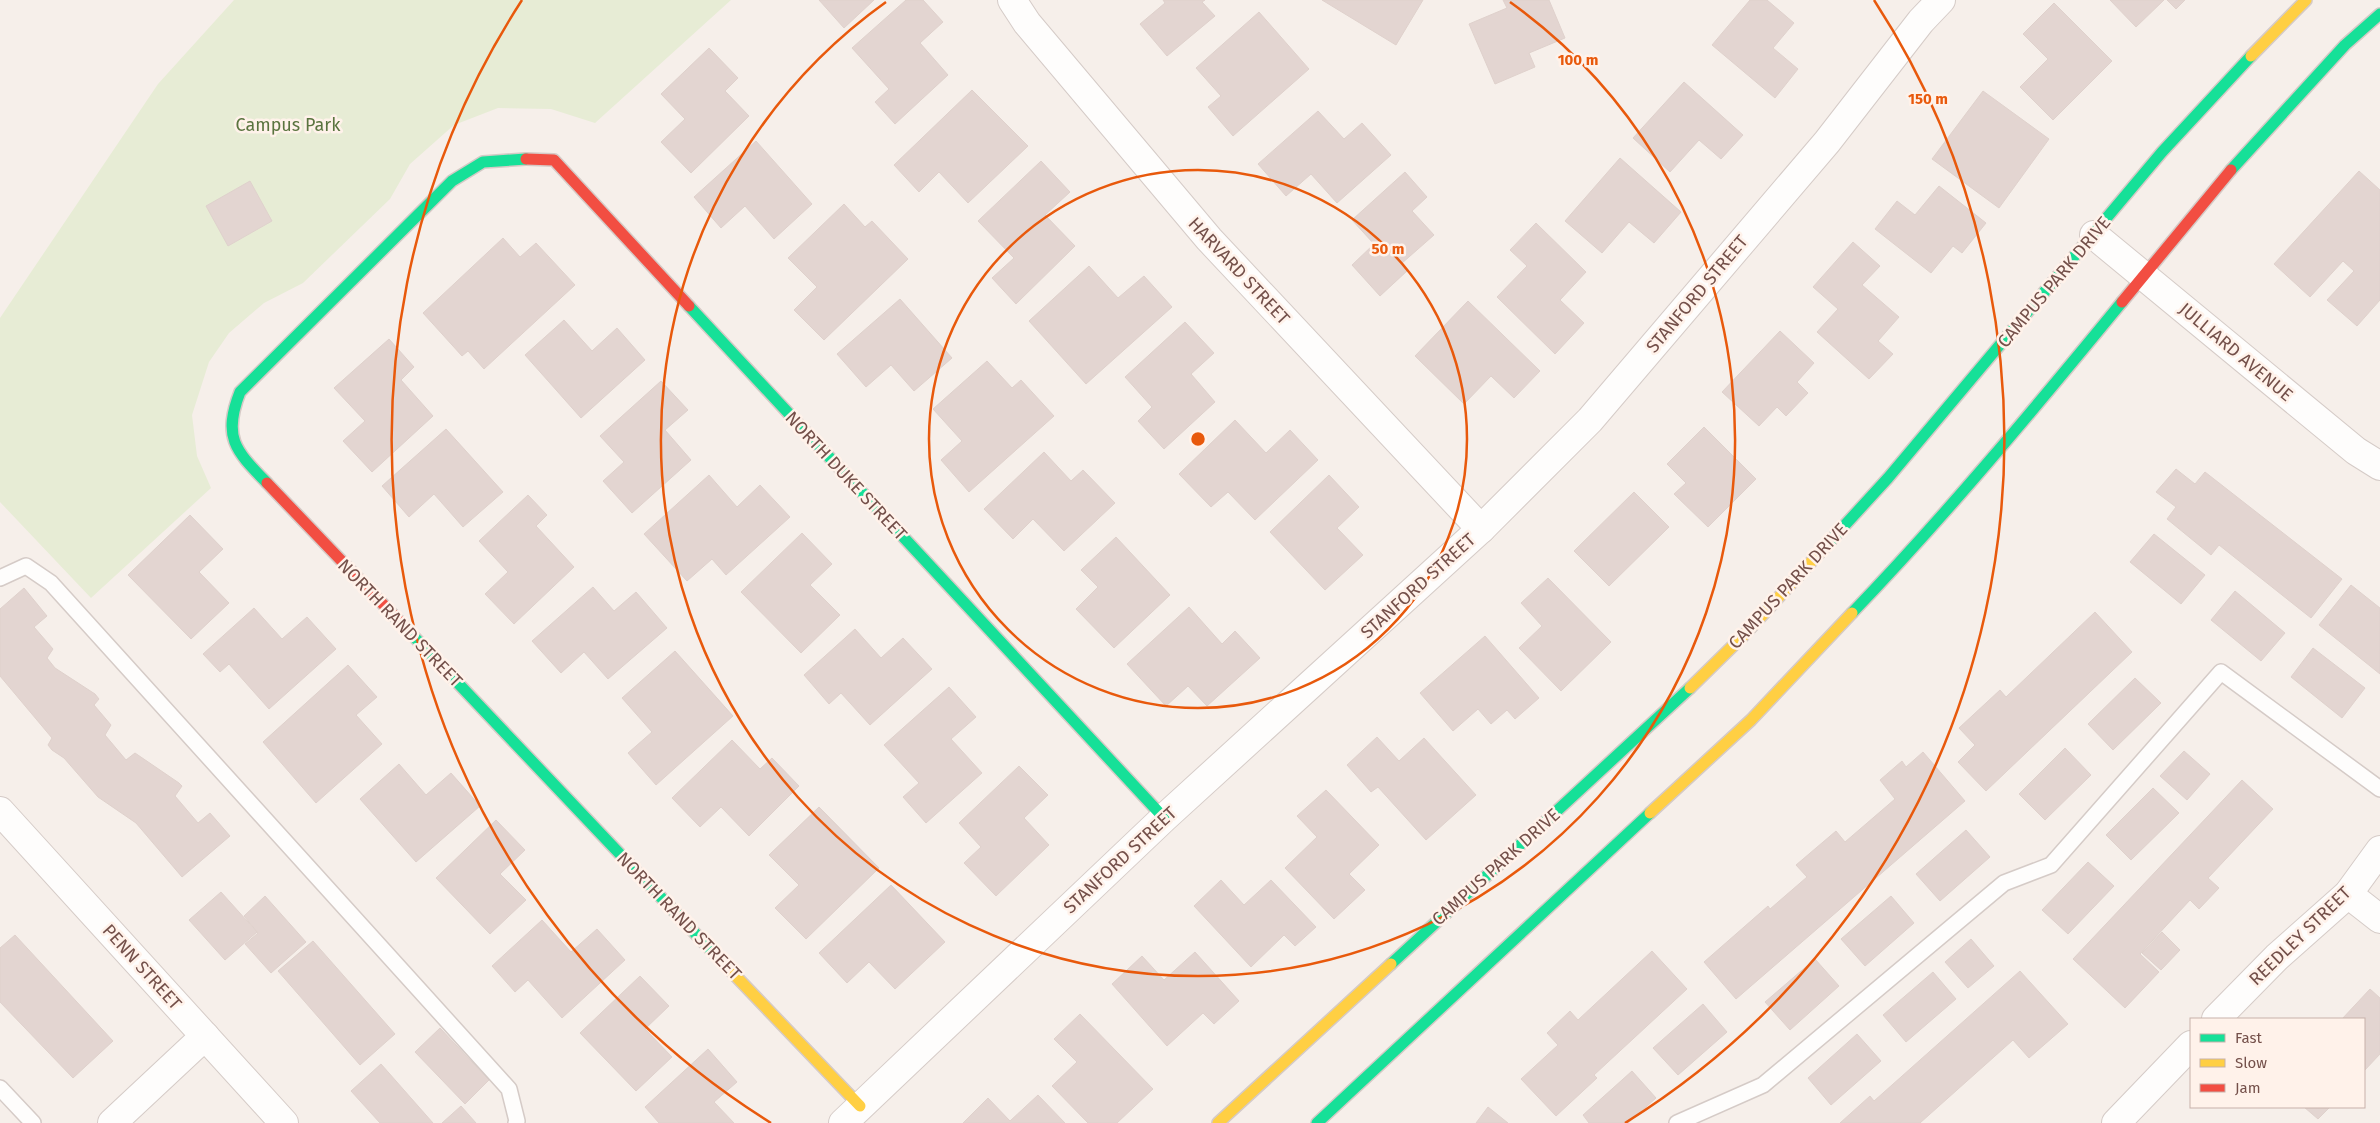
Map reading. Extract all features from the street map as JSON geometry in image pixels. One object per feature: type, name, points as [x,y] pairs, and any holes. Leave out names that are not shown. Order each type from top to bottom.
[{"type":"street","name":"HARVARD STREET","points":[[1012,0],[1027,23],[1209,239],[1481,529]]},
{"type":"street","name":"STANFORD STREET","points":[[851,1115],[1164,818],[1481,529],[1590,420],[1827,142],[1921,21],[1941,0]]},
{"type":"street","name":"CAMPUS PARK DRIVE","points":[[1218,1123],[1641,735],[1744,634],[1888,478],[2162,152],[2266,40],[2306,0]]},
{"type":"street","points":[[1318,1123],[1751,720],[1904,559],[2042,400],[2143,275],[2242,158],[2346,45],[2380,14]]},
{"type":"street","name":"NORTH DUKE STREET","points":[[517,159],[554,160],[1164,818]]},
{"type":"street","name":"NORTH RAND STREET","points":[[517,159],[483,162],[452,181],[240,392],[230,416],[232,438],[243,458],[851,1115]]},
{"type":"street","name":"JULLIARD AVENUE","points":[[2094,235],[2356,451],[2380,466]]},
{"type":"street","name":"PENN STREET","points":[[0,811],[284,1123]]},
{"type":"street","name":"REEDLEY STREET","points":[[2217,1018],[2277,957],[2348,894],[2380,850]]},
{"type":"street","points":[[2348,894],[2380,919]]},
{"type":"street","points":[[112,1123],[205,1036]]},
{"type":"street","points":[[2116,1123],[2190,1046]]},
{"type":"lane","points":[[0,578],[26,566],[51,584],[509,1089],[516,1123]]},
{"type":"lane","points":[[1677,1123],[1763,1085],[2004,883],[2051,865],[2221,672],[2380,789]]},
{"type":"lane","points":[[0,1088],[33,1123]]},
{"type":"green space","name":"Campus Park","points":[[234,0],[731,0],[595,123],[551,109],[498,108],[454,125],[410,164],[390,199],[303,283],[264,303],[229,333],[209,362],[192,415],[197,456],[211,488],[91,598],[0,502],[0,318],[158,84]]},
{"type":"building","points":[[819,0],[874,0],[844,28]]},
{"type":"building","points":[[906,0],[923,0],[943,22],[920,43],[948,75],[895,124],[875,102],[889,89],[852,48]]},
{"type":"building","points":[[1163,0],[1205,0],[1202,2],[1215,16],[1167,56],[1140,24],[1165,3]]},
{"type":"building","points":[[1322,0],[1423,0],[1396,45]]},
{"type":"building","points":[[1503,0],[1549,0],[1565,38],[1529,53],[1535,67],[1495,84],[1469,24],[1507,8]]},
{"type":"building","points":[[1750,0],[1767,0],[1794,23],[1773,48],[1798,69],[1775,98],[1712,45]]},
{"type":"building","points":[[2110,0],[2164,0],[2136,27]]},
{"type":"building","points":[[2167,0],[2185,0],[2176,9]]},
{"type":"building","points":[[2054,3],[2112,61],[2053,120],[2020,87],[2048,59],[2023,34]]},
{"type":"building","points":[[1259,12],[1309,69],[1233,136],[1208,107],[1221,96],[1196,68]]},
{"type":"building","points":[[709,48],[738,78],[725,91],[749,116],[691,173],[661,142],[685,119],[661,94]]},
{"type":"building","points":[[1684,82],[1743,135],[1721,159],[1699,140],[1670,172],[1633,138]]},
{"type":"building","points":[[972,90],[1028,146],[968,203],[939,172],[919,192],[894,165]]},
{"type":"building","points":[[1983,91],[2049,139],[1999,208],[1932,159]]},
{"type":"building","points":[[1318,111],[1344,139],[1362,123],[1391,155],[1337,203],[1311,174],[1286,196],[1258,164]]},
{"type":"building","points":[[756,141],[812,204],[774,239],[745,206],[721,228],[694,197]]},
{"type":"building","points":[[1620,158],[1681,212],[1654,243],[1629,222],[1602,253],[1565,221]]},
{"type":"building","points":[[1041,161],[1070,192],[1045,215],[1075,246],[1016,304],[992,278],[1014,258],[978,221]]},
{"type":"building","points":[[2359,171],[2380,190],[2380,300],[2357,326],[2327,300],[2354,271],[2343,261],[2310,297],[2274,264]]},
{"type":"building","points":[[1405,172],[1427,197],[1412,211],[1434,235],[1401,264],[1407,271],[1380,296],[1352,265],[1374,244],[1352,220]]},
{"type":"building","points":[[250,181],[272,221],[228,246],[206,206]]},
{"type":"building","points":[[1939,186],[1986,223],[1962,253],[1953,246],[1931,273],[1875,229],[1897,201],[1915,215]]},
{"type":"building","points":[[844,204],[865,227],[872,221],[908,259],[824,340],[794,310],[817,287],[788,258]]},
{"type":"building","points":[[1536,223],[1586,272],[1560,300],[1584,323],[1555,354],[1497,297],[1527,266],[1510,250]]},
{"type":"building","points":[[503,238],[520,257],[536,243],[575,285],[484,369],[468,351],[462,356],[423,313]]},
{"type":"building","points":[[1853,242],[1880,266],[1862,285],[1899,317],[1878,341],[1893,354],[1869,379],[1817,332],[1838,309],[1813,287]]},
{"type":"building","points":[[1089,266],[1118,298],[1144,276],[1172,307],[1086,384],[1029,321]]},
{"type":"building","points":[[900,299],[952,358],[914,391],[891,365],[866,387],[837,354]]},
{"type":"building","points":[[1468,301],[1540,371],[1514,398],[1491,376],[1464,404],[1415,356]]},
{"type":"building","points":[[564,320],[592,351],[617,328],[645,360],[581,418],[525,355]]},
{"type":"building","points":[[1185,322],[1214,353],[1191,374],[1215,402],[1164,449],[1138,421],[1152,407],[1125,377]]},
{"type":"building","points":[[1780,331],[1814,363],[1797,382],[1808,393],[1786,416],[1777,407],[1759,426],[1722,392]]},
{"type":"building","points":[[389,339],[414,367],[401,380],[433,416],[372,472],[343,441],[365,421],[334,388]]},
{"type":"building","points":[[987,361],[1012,388],[1021,380],[1054,416],[969,492],[941,460],[962,441],[933,409]]},
{"type":"building","points":[[661,381],[688,410],[665,430],[691,460],[632,513],[603,481],[624,462],[600,436]]},
{"type":"building","points":[[1235,420],[1266,453],[1290,430],[1318,460],[1255,520],[1228,492],[1211,507],[1179,474]]},
{"type":"building","points":[[1704,427],[1756,479],[1708,527],[1674,494],[1686,483],[1667,464]]},
{"type":"building","points":[[446,429],[503,492],[463,527],[434,494],[409,517],[382,486]]},
{"type":"building","points":[[1044,452],[1071,481],[1083,470],[1115,503],[1064,551],[1033,519],[1013,539],[984,509]]},
{"type":"building","points":[[2176,469],[2195,484],[2205,472],[2342,579],[2311,618],[2219,545],[2211,555],[2167,519],[2176,507],[2156,492]]},
{"type":"building","points":[[709,475],[737,507],[760,485],[790,517],[726,575],[712,559],[687,581],[644,534]]},
{"type":"building","points":[[1329,475],[1359,507],[1337,528],[1363,555],[1325,590],[1270,532]]},
{"type":"building","points":[[1634,492],[1669,527],[1609,586],[1574,551]]},
{"type":"building","points":[[528,495],[547,515],[536,526],[574,567],[514,624],[485,594],[508,572],[479,541]]},
{"type":"building","points":[[190,515],[223,549],[199,572],[229,603],[191,639],[128,575]]},
{"type":"building","points":[[802,533],[832,564],[810,585],[840,615],[801,653],[741,592]]},
{"type":"building","points":[[2154,534],[2205,575],[2181,604],[2130,562]]},
{"type":"building","points":[[1116,537],[1170,595],[1114,648],[1076,609],[1098,587],[1081,570]]},
{"type":"building","points":[[1548,578],[1611,642],[1561,691],[1519,648],[1542,626],[1521,603]]},
{"type":"building","points":[[2351,585],[2380,608],[2380,674],[2319,625]]},
{"type":"building","points":[[593,587],[614,611],[636,592],[667,628],[608,679],[584,652],[561,673],[532,641]]},
{"type":"building","points":[[24,588],[47,616],[34,627],[53,649],[47,658],[55,668],[95,694],[99,699],[94,705],[111,725],[105,735],[126,760],[135,753],[179,783],[182,786],[175,796],[198,823],[210,813],[230,836],[182,877],[136,823],[98,797],[64,758],[52,750],[48,745],[52,738],[0,676],[0,609]]},
{"type":"building","points":[[2235,591],[2285,633],[2261,661],[2211,620]]},
{"type":"building","points":[[1189,607],[1222,644],[1235,631],[1260,658],[1207,706],[1188,686],[1166,706],[1127,664]]},
{"type":"building","points":[[254,608],[282,639],[307,617],[336,649],[269,709],[229,664],[220,672],[203,654]]},
{"type":"building","points":[[2095,612],[2132,652],[1986,791],[1958,762],[1975,745],[1959,728],[2000,690],[2006,697]]},
{"type":"building","points":[[855,629],[881,658],[903,638],[932,669],[870,725],[841,693],[829,704],[804,675]]},
{"type":"building","points":[[1485,636],[1539,698],[1515,719],[1507,710],[1491,724],[1478,709],[1453,731],[1420,693]]},
{"type":"building","points":[[2313,648],[2365,688],[2342,718],[2291,677]]},
{"type":"building","points":[[675,651],[733,716],[656,785],[628,753],[652,732],[622,698]]},
{"type":"building","points":[[348,665],[377,697],[356,715],[382,744],[316,803],[263,742]]},
{"type":"building","points":[[2135,678],[2161,703],[2113,750],[2088,724]]},
{"type":"building","points":[[949,687],[976,717],[951,739],[982,773],[926,823],[903,797],[919,783],[884,745]]},
{"type":"building","points":[[1377,737],[1399,761],[1424,738],[1476,795],[1426,840],[1378,787],[1371,792],[1347,765]]},
{"type":"building","points":[[732,740],[760,769],[772,758],[799,786],[749,836],[721,807],[700,827],[672,798]]},
{"type":"building","points":[[2065,748],[2091,775],[2045,820],[2019,794]]},
{"type":"building","points":[[2184,751],[2210,774],[2187,800],[2160,776]]},
{"type":"building","points":[[1923,752],[1965,801],[1736,999],[1704,962],[1768,906],[1770,909],[1807,877],[1796,865],[1836,831],[1845,842],[1895,799],[1880,780],[1902,761],[1906,767]]},
{"type":"building","points":[[399,764],[426,795],[451,773],[480,806],[416,862],[360,799]]},
{"type":"building","points":[[1019,766],[1048,795],[1024,818],[1049,845],[996,896],[964,863],[981,847],[959,823]]},
{"type":"building","points":[[2242,780],[2273,809],[2208,878],[2219,888],[2199,909],[2190,900],[2140,954],[2159,972],[2125,1008],[2073,959]]},
{"type":"building","points":[[2153,788],[2179,813],[2131,860],[2106,835]]},
{"type":"building","points":[[1326,790],[1379,845],[1349,874],[1365,890],[1334,919],[1285,868],[1317,837],[1297,816]]},
{"type":"building","points":[[819,807],[879,868],[806,939],[775,908],[799,885],[769,855]]},
{"type":"building","points":[[496,820],[525,850],[500,874],[526,900],[490,934],[436,878]]},
{"type":"building","points":[[1966,830],[1990,857],[1940,901],[1916,874]]},
{"type":"building","points":[[2088,862],[2114,886],[2068,934],[2042,910]]},
{"type":"building","points":[[1221,880],[1244,905],[1271,880],[1316,927],[1295,946],[1284,935],[1251,967],[1194,906]]},
{"type":"building","points":[[891,885],[945,942],[895,989],[869,962],[847,983],[819,953]]},
{"type":"building","points":[[221,892],[257,932],[225,960],[189,920]]},
{"type":"building","points":[[265,896],[306,942],[271,973],[245,944],[258,933],[244,916]]},
{"type":"building","points":[[1891,896],[1914,923],[1865,966],[1841,939]]},
{"type":"building","points":[[542,920],[571,952],[597,929],[625,960],[562,1018],[528,980],[515,992],[492,966]]},
{"type":"building","points":[[2162,932],[2180,950],[2161,970],[2142,953]]},
{"type":"building","points":[[15,935],[113,1041],[73,1078],[0,1002],[0,948]]},
{"type":"building","points":[[1971,939],[1994,966],[1968,988],[1945,962]]},
{"type":"building","points":[[313,941],[395,1034],[360,1065],[278,971]]},
{"type":"building","points":[[1652,951],[1687,989],[1594,1075],[1597,1078],[1556,1116],[1521,1079],[1558,1045],[1547,1033],[1570,1011],[1578,1020]]},
{"type":"building","points":[[1195,952],[1239,1001],[1214,1024],[1203,1013],[1167,1046],[1112,984],[1142,956],[1164,980]]},
{"type":"building","points":[[1815,959],[1839,986],[1790,1030],[1765,1002]]},
{"type":"building","points":[[2020,971],[2068,1024],[2029,1058],[2013,1040],[1920,1123],[1840,1123],[1870,1096],[1874,1101]]},
{"type":"building","points":[[1933,972],[1956,999],[1906,1042],[1883,1015]]},
{"type":"building","points":[[640,976],[669,1006],[645,1029],[672,1057],[636,1091],[580,1033]]},
{"type":"building","points":[[2370,989],[2380,998],[2380,1054],[2365,1070],[2365,1018],[2343,1018]]},
{"type":"building","points":[[1703,1004],[1727,1032],[1678,1075],[1653,1048]]},
{"type":"building","points":[[1080,1014],[1153,1089],[1117,1123],[1088,1123],[1052,1086],[1077,1062],[1054,1039]]},
{"type":"building","points":[[440,1028],[489,1080],[465,1104],[415,1052]]},
{"type":"building","points":[[1857,1034],[1881,1061],[1831,1105],[1808,1078]]},
{"type":"building","points":[[708,1049],[737,1082],[714,1102],[734,1123],[659,1123],[645,1107]]},
{"type":"building","points":[[381,1064],[433,1123],[380,1123],[351,1091]]},
{"type":"building","points":[[1632,1071],[1656,1098],[1628,1123],[1589,1123],[1583,1115]]},
{"type":"building","points":[[1038,1095],[1065,1123],[963,1123],[988,1098],[1010,1121]]},
{"type":"building","points":[[461,1106],[476,1123],[442,1123]]},
{"type":"building","points":[[1488,1107],[1508,1123],[1476,1123]]},
{"type":"building","points":[[2305,1108],[2329,1108],[2318,1119]]},
{"type":"traffic: fast","points":[[2231,170],[2345,45],[2380,14]]},
{"type":"traffic: fast","points":[[1823,549],[1888,478],[2162,152],[2251,56]]},
{"type":"traffic: fast","points":[[267,483],[247,462],[235,443],[232,433],[232,421],[240,392],[452,181],[483,162],[526,159]]},
{"type":"traffic: fast","points":[[1852,613],[1956,499],[2122,302]]},
{"type":"traffic: fast","points":[[689,306],[1164,818]]},
{"type":"traffic: fast","points":[[401,623],[727,967]]},
{"type":"traffic: fast","points":[[1391,964],[1690,688]]},
{"type":"traffic: fast","points":[[1317,1123],[1650,813]]},
{"type":"traffic: slow","points":[[2251,56],[2306,0]]},
{"type":"traffic: slow","points":[[1690,688],[1744,635],[1823,549]]},
{"type":"traffic: slow","points":[[1650,813],[1751,720],[1852,613]]},
{"type":"traffic: slow","points":[[1218,1123],[1391,964]]},
{"type":"traffic: slow","points":[[727,967],[860,1106]]},
{"type":"traffic: jam","points":[[526,159],[554,160],[689,306]]},
{"type":"traffic: jam","points":[[2122,302],[2231,170]]},
{"type":"traffic: jam","points":[[267,483],[401,623]]}]
